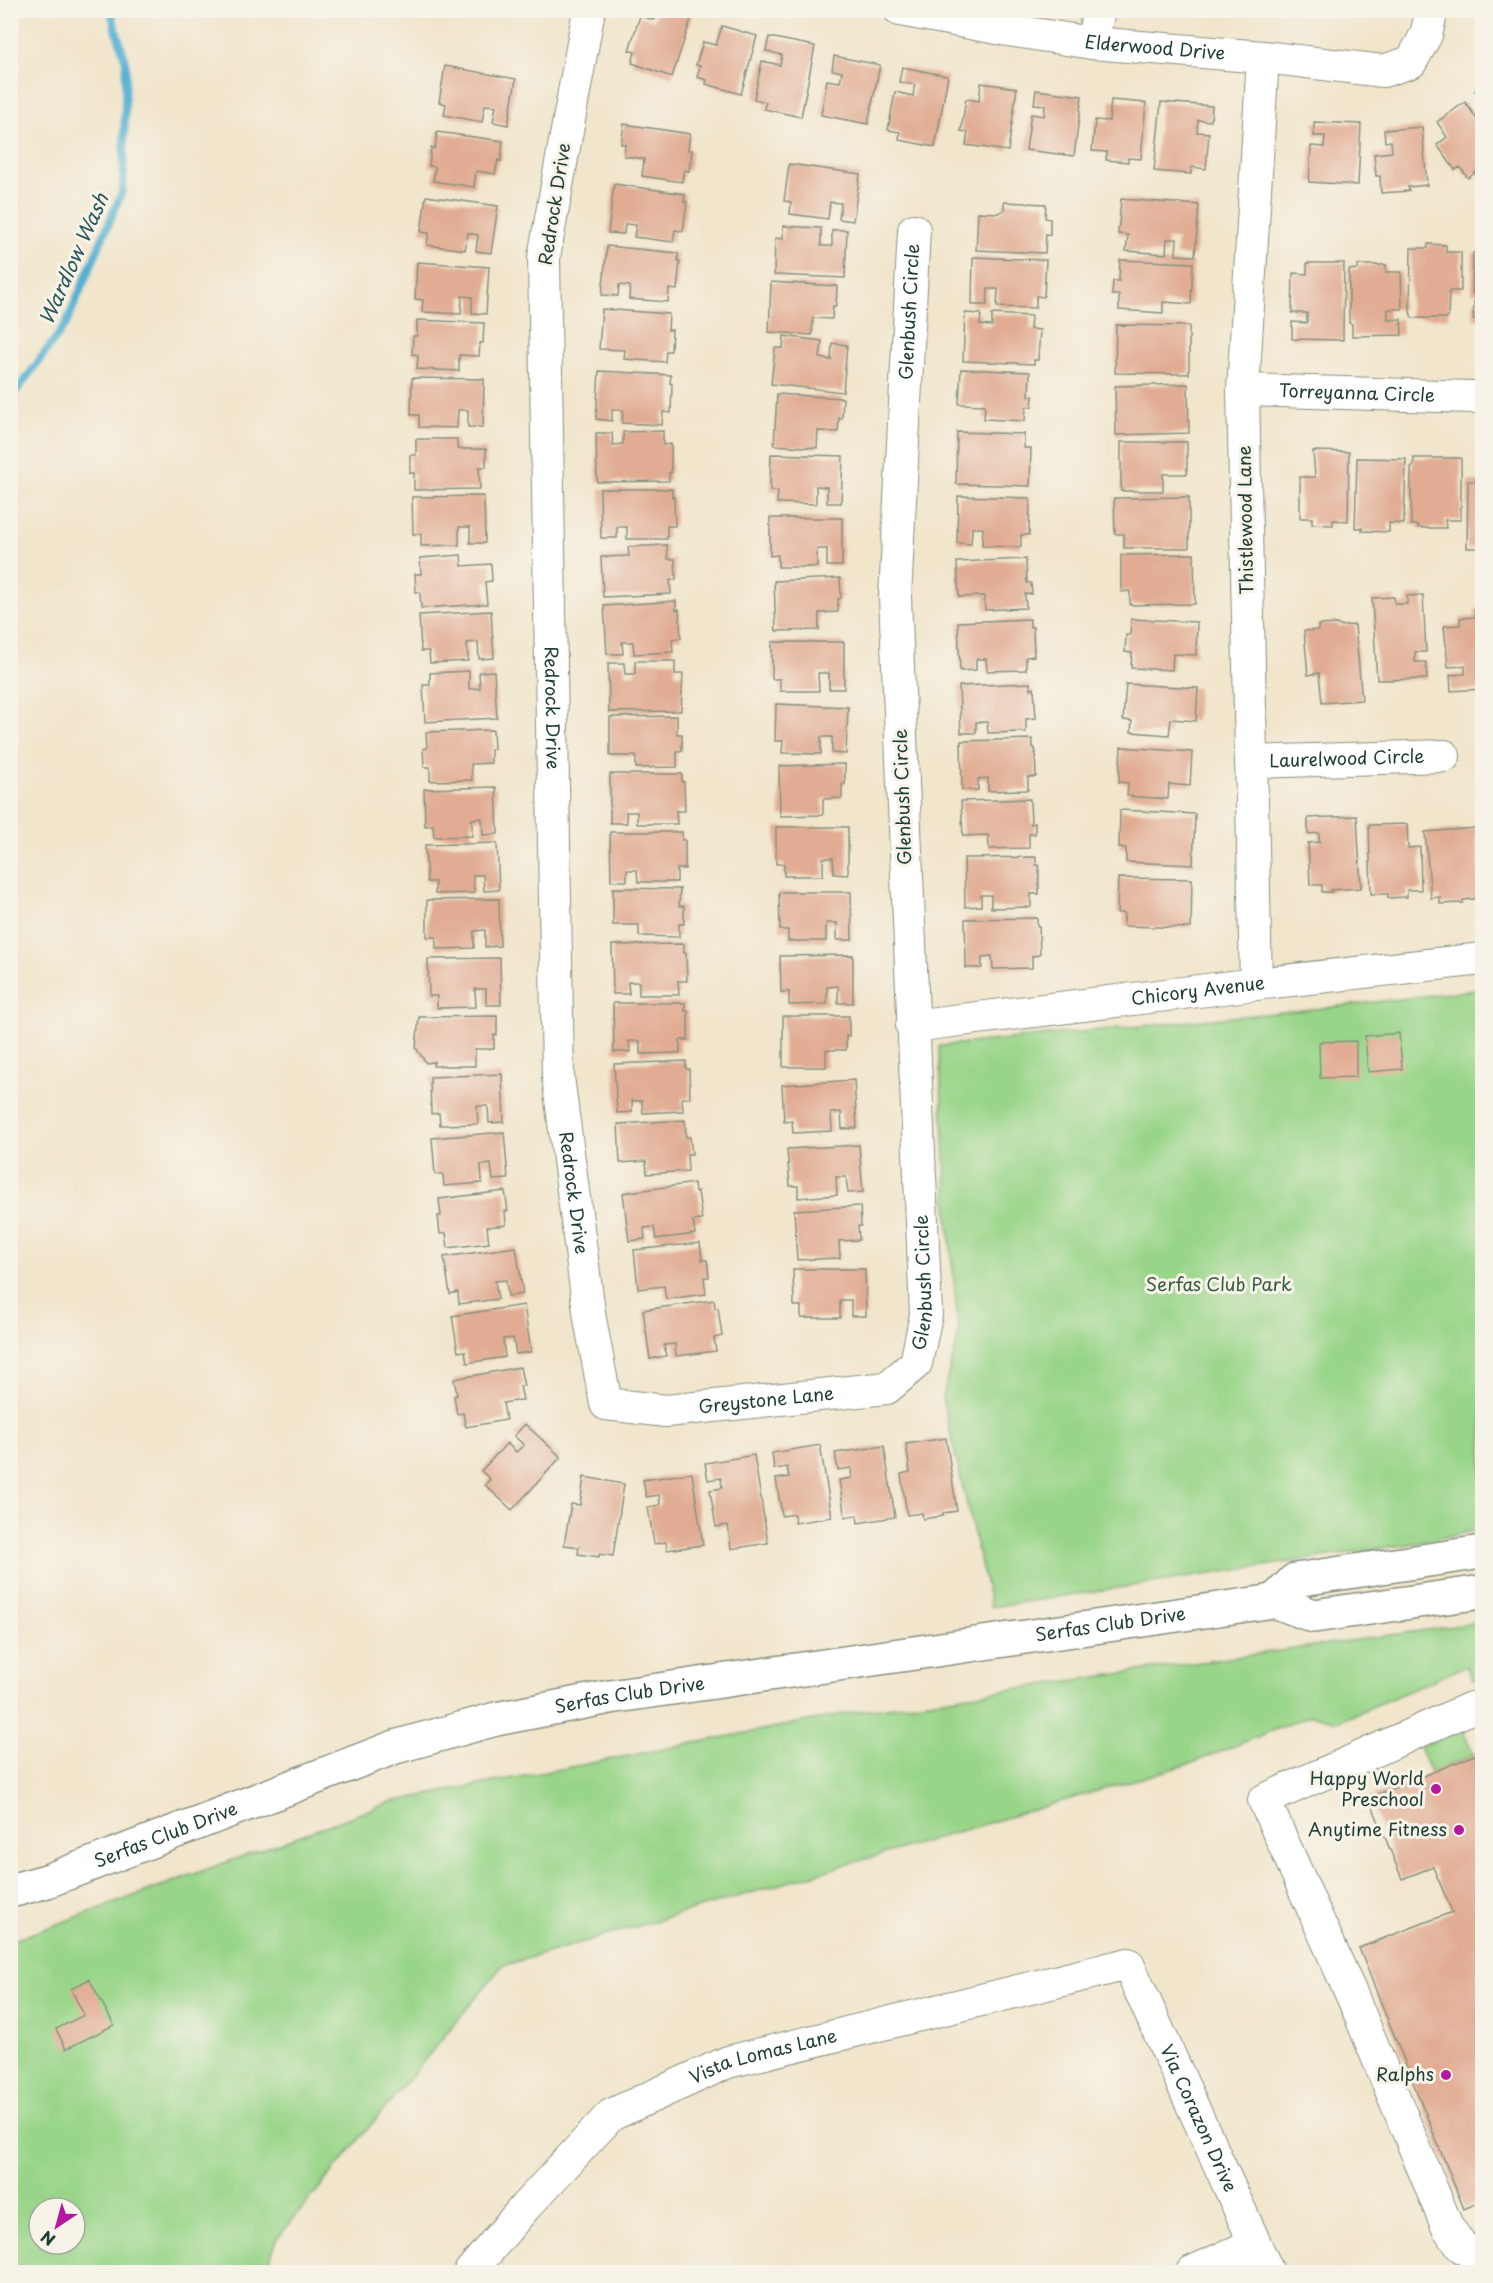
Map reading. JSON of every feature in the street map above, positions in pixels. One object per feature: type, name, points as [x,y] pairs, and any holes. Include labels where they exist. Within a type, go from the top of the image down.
[{"type":"main road","points":[[1482,1552],[1295,1580],[1274,1600],[1314,1616],[1482,1592]]},
{"type":"main road","name":"Serfas Club Drive","points":[[10,1891],[54,1878],[395,1747],[496,1719],[622,1696],[1274,1600]]},
{"type":"street","name":"Redrock Drive","points":[[588,10],[544,257],[558,1077],[590,1319],[606,1404]]},
{"type":"street","name":"Elderwood Drive","points":[[900,10],[1092,43],[1263,57],[1383,71],[1411,62],[1426,35],[1432,10]]},
{"type":"street","points":[[1092,43],[1099,10]]},
{"type":"street","name":"Thistlewood Lane","points":[[1256,984],[1243,390],[1263,57]]},
{"type":"street","name":"Glenbush Circle","points":[[914,230],[895,597],[926,1315],[916,1363]]},
{"type":"street","name":"Torreyanna Circle","points":[[1243,390],[1472,397]]},
{"type":"street","name":"Laurelwood Circle","points":[[1251,762],[1444,756]]},
{"type":"street","name":"Chicory Avenue","points":[[912,1026],[1482,959]]},
{"type":"street","name":"Greystone Lane","points":[[606,1404],[666,1411],[887,1388],[916,1363]]},
{"type":"street","points":[[1471,1708],[1264,1800],[1353,1998],[1447,2226],[1461,2246],[1482,2260]]},
{"type":"street","name":"Via Corazon Drive","points":[[1128,1964],[1268,2272]]},
{"type":"street","name":"Vista Lomas Lane","points":[[470,2272],[525,2206],[611,2115],[728,2061],[1128,1964]]},
{"type":"street","points":[[1192,2272],[1254,2244]]},
{"type":"green space","name":"Serfas Club Park","points":[[1482,989],[1482,1529],[1423,1542],[991,1607],[942,1398],[959,1334],[948,1219],[939,1046],[1325,1008]]},
{"type":"green space","points":[[1482,1622],[1482,1677],[1472,1681],[1466,1666],[1337,1722],[1311,1715],[1192,1763],[502,1966],[277,2239],[265,2272],[11,2272],[11,1941],[391,1802],[859,1711]]},
{"type":"green space","points":[[1462,1728],[1474,1755],[1430,1773],[1419,1747]]},
{"type":"building","points":[[657,10],[677,10],[692,16],[672,77],[632,63],[635,52],[629,50],[640,16],[654,20]]},
{"type":"building","points":[[722,26],[757,36],[741,94],[706,84],[707,80],[697,77],[700,66],[696,65],[703,42],[716,45]]},
{"type":"building","points":[[769,37],[815,46],[801,117],[764,109],[766,102],[754,99],[762,61],[780,65],[782,55],[766,51]]},
{"type":"building","points":[[834,56],[880,65],[868,124],[821,115],[827,80],[840,82],[842,72],[832,70]]},
{"type":"building","points":[[445,66],[516,79],[508,125],[493,122],[496,106],[485,105],[482,122],[444,115],[446,104],[439,102]]},
{"type":"building","points":[[902,67],[948,76],[935,147],[899,140],[900,132],[888,130],[895,92],[913,96],[915,85],[899,82]]},
{"type":"building","points":[[1482,78],[1482,95],[1475,91]]},
{"type":"building","points":[[981,83],[1017,88],[1008,151],[966,145],[968,132],[961,131],[966,99],[979,101]]},
{"type":"building","points":[[1036,90],[1082,96],[1074,156],[1026,150],[1031,114],[1044,116],[1045,105],[1034,104]]},
{"type":"building","points":[[1111,100],[1146,103],[1141,159],[1128,158],[1128,162],[1106,160],[1107,152],[1092,151],[1095,120],[1109,121]]},
{"type":"building","points":[[1161,102],[1212,106],[1211,121],[1198,120],[1197,132],[1209,133],[1206,169],[1191,167],[1191,174],[1154,171]]},
{"type":"building","points":[[1465,102],[1482,126],[1482,173],[1479,176],[1476,172],[1468,178],[1460,167],[1455,170],[1437,145],[1447,137],[1437,122]]},
{"type":"building","points":[[1314,122],[1361,124],[1358,185],[1309,182],[1311,146],[1324,147],[1325,136],[1314,136]]},
{"type":"building","points":[[624,124],[690,134],[688,150],[692,150],[689,171],[684,170],[682,182],[642,176],[644,159],[624,156],[625,144],[621,144]]},
{"type":"building","points":[[1422,127],[1427,185],[1408,187],[1409,191],[1381,193],[1380,176],[1376,176],[1374,154],[1392,152],[1391,141],[1385,142],[1384,130]]},
{"type":"building","points":[[437,132],[503,141],[501,161],[498,160],[495,174],[476,171],[474,187],[433,181],[435,167],[429,166],[431,148],[435,148]]},
{"type":"building","points":[[789,164],[860,174],[853,221],[839,219],[841,203],[830,202],[828,219],[790,214],[791,202],[784,201]]},
{"type":"building","points":[[614,184],[685,194],[684,202],[687,202],[683,231],[675,230],[673,242],[634,237],[636,225],[625,224],[624,234],[608,233]]},
{"type":"building","points":[[426,196],[498,206],[491,253],[476,251],[478,235],[468,233],[465,250],[427,245],[429,233],[421,232]]},
{"type":"building","points":[[1121,199],[1199,205],[1195,256],[1176,255],[1177,239],[1167,239],[1166,254],[1126,251],[1128,235],[1118,234]]},
{"type":"building","points":[[1004,202],[1046,204],[1045,218],[1050,219],[1050,235],[1046,234],[1045,253],[976,250],[978,212],[998,213],[1004,210]]},
{"type":"building","points":[[783,226],[821,228],[821,246],[832,246],[832,230],[847,230],[845,278],[774,275],[775,238],[783,239]]},
{"type":"building","points":[[1428,244],[1446,245],[1446,252],[1461,252],[1461,291],[1449,291],[1448,318],[1412,318],[1410,312],[1411,248],[1428,248]]},
{"type":"building","points":[[607,246],[678,253],[678,261],[680,261],[677,290],[669,289],[668,302],[629,299],[630,286],[619,285],[618,296],[602,295]]},
{"type":"building","points":[[1473,253],[1482,253],[1482,293],[1472,293]]},
{"type":"building","points":[[973,257],[1046,260],[1044,297],[1036,296],[1036,308],[997,307],[998,289],[988,289],[987,305],[972,305]]},
{"type":"building","points":[[1120,260],[1193,263],[1191,304],[1163,302],[1163,313],[1119,310],[1119,295],[1112,295],[1113,281],[1119,281]]},
{"type":"building","points":[[417,262],[489,267],[486,314],[472,313],[472,297],[462,296],[461,314],[422,312],[423,300],[415,299]]},
{"type":"building","points":[[1307,263],[1344,263],[1343,340],[1292,339],[1292,322],[1307,323],[1307,313],[1292,313],[1293,273],[1307,274]]},
{"type":"building","points":[[1358,265],[1386,265],[1386,272],[1401,272],[1402,309],[1388,309],[1388,320],[1401,319],[1402,335],[1352,336],[1352,324],[1349,323],[1349,270],[1358,269]]},
{"type":"building","points":[[771,282],[837,286],[836,306],[833,306],[832,319],[813,318],[812,335],[769,332]]},
{"type":"building","points":[[1474,302],[1482,303],[1482,319],[1473,319]]},
{"type":"building","points":[[602,309],[669,314],[668,330],[672,330],[671,351],[666,351],[665,362],[624,359],[625,350],[599,349]]},
{"type":"building","points":[[965,313],[981,314],[980,325],[992,326],[992,314],[1031,316],[1030,329],[1040,330],[1038,360],[1034,360],[1034,364],[963,361]]},
{"type":"building","points":[[417,320],[484,323],[483,343],[480,343],[479,356],[459,355],[459,371],[417,369],[418,355],[412,354],[413,336],[417,336]]},
{"type":"building","points":[[1116,325],[1189,326],[1189,374],[1115,373]]},
{"type":"building","points":[[784,336],[822,341],[820,358],[831,360],[832,343],[847,345],[843,392],[771,384],[775,348],[783,348]]},
{"type":"building","points":[[961,369],[1030,372],[1029,396],[1033,396],[1032,407],[1026,407],[1025,421],[984,419],[985,405],[959,404]]},
{"type":"building","points":[[599,371],[671,375],[671,413],[663,412],[662,425],[622,423],[623,410],[612,410],[612,421],[596,419]]},
{"type":"building","points":[[412,378],[484,379],[483,427],[468,427],[468,410],[458,410],[457,428],[419,427],[419,415],[411,415]]},
{"type":"building","points":[[1188,384],[1189,433],[1116,435],[1115,386]]},
{"type":"building","points":[[777,394],[843,398],[842,418],[839,418],[838,432],[818,431],[817,448],[774,445]]},
{"type":"building","points":[[663,431],[663,445],[671,444],[669,481],[597,482],[596,433],[612,433],[613,445],[623,444],[623,432]]},
{"type":"building","points":[[957,432],[1024,434],[1024,448],[1031,448],[1030,486],[956,484]]},
{"type":"building","points":[[416,439],[457,439],[457,449],[486,449],[486,467],[479,467],[480,489],[414,490],[414,473],[410,473],[410,455],[416,455]]},
{"type":"building","points":[[1121,442],[1187,442],[1187,474],[1163,474],[1163,491],[1121,491]]},
{"type":"building","points":[[1313,451],[1349,452],[1348,521],[1333,520],[1333,525],[1312,524],[1312,518],[1300,518],[1300,477],[1315,477]]},
{"type":"building","points":[[771,454],[843,456],[841,503],[827,503],[827,487],[816,486],[816,504],[777,503],[778,491],[770,491]]},
{"type":"building","points":[[1357,458],[1406,459],[1404,524],[1389,523],[1389,532],[1362,531],[1362,528],[1355,528]]},
{"type":"building","points":[[1414,458],[1461,458],[1461,520],[1445,520],[1446,528],[1418,528],[1418,525],[1411,525],[1411,467],[1413,467]]},
{"type":"building","points":[[1468,481],[1482,481],[1482,548],[1467,548]]},
{"type":"building","points":[[600,489],[672,489],[675,526],[667,526],[667,539],[627,539],[627,527],[617,527],[617,538],[601,538]]},
{"type":"building","points":[[484,496],[485,543],[470,543],[470,527],[459,527],[459,545],[421,546],[421,534],[413,534],[412,497]]},
{"type":"building","points":[[958,496],[1030,498],[1029,535],[1021,535],[1021,547],[982,546],[983,528],[972,528],[971,544],[957,543]]},
{"type":"building","points":[[1189,497],[1189,548],[1124,548],[1124,534],[1115,534],[1114,498]]},
{"type":"building","points":[[770,518],[842,518],[842,566],[827,566],[827,549],[817,549],[817,567],[778,567],[778,555],[770,556]]},
{"type":"building","points":[[667,545],[668,559],[675,559],[676,580],[670,580],[671,594],[603,597],[601,557],[629,556],[628,547]]},
{"type":"building","points":[[1194,554],[1195,604],[1130,605],[1130,591],[1121,592],[1121,555]]},
{"type":"building","points":[[461,555],[462,566],[491,564],[492,581],[485,582],[487,604],[421,608],[420,592],[416,592],[415,574],[421,574],[420,558]]},
{"type":"building","points":[[1026,559],[1027,583],[1031,583],[1032,594],[1025,594],[1026,608],[985,610],[984,596],[959,597],[957,562]]},
{"type":"building","points":[[840,578],[841,598],[838,599],[838,612],[819,613],[819,630],[776,631],[774,581]]},
{"type":"building","points":[[1423,595],[1426,652],[1415,652],[1415,662],[1426,662],[1427,679],[1377,680],[1372,598],[1394,597],[1395,604],[1407,604],[1407,596]]},
{"type":"building","points":[[676,601],[676,610],[679,609],[681,638],[672,639],[673,652],[634,654],[633,642],[622,642],[623,654],[607,654],[604,606]]},
{"type":"building","points":[[1475,609],[1482,609],[1482,689],[1451,691],[1450,675],[1465,674],[1465,666],[1448,667],[1444,626],[1460,625],[1460,618],[1475,617]]},
{"type":"building","points":[[491,611],[494,658],[479,659],[478,642],[467,643],[468,661],[430,663],[429,651],[421,651],[419,615]]},
{"type":"building","points":[[1030,619],[1030,627],[1033,627],[1034,656],[1026,657],[1026,670],[987,671],[986,659],[976,659],[976,670],[960,671],[958,622]]},
{"type":"building","points":[[1131,619],[1197,622],[1196,655],[1173,654],[1172,670],[1131,668],[1132,653],[1125,652],[1126,635],[1130,635]]},
{"type":"building","points":[[1337,624],[1339,626],[1355,625],[1362,700],[1322,703],[1319,673],[1308,675],[1304,631],[1318,630],[1318,625]]},
{"type":"building","points":[[772,642],[844,642],[844,689],[829,689],[829,673],[818,673],[819,691],[780,691],[780,679],[772,679]]},
{"type":"building","points":[[635,661],[675,661],[675,674],[683,674],[681,711],[609,712],[608,663],[624,663],[625,674],[635,674]]},
{"type":"building","points":[[469,671],[469,689],[480,688],[479,672],[494,671],[497,718],[425,722],[423,685],[430,685],[430,673]]},
{"type":"building","points":[[1030,683],[1030,689],[1034,688],[1036,718],[1026,719],[1026,732],[988,733],[987,722],[976,722],[976,733],[961,733],[959,686]]},
{"type":"building","points":[[1126,684],[1198,688],[1196,721],[1171,719],[1169,735],[1131,732],[1132,721],[1123,720]]},
{"type":"building","points":[[776,704],[848,707],[846,754],[832,753],[832,737],[821,737],[821,754],[782,753],[783,741],[775,741]]},
{"type":"building","points":[[677,716],[677,734],[682,734],[682,751],[677,751],[677,767],[636,768],[636,756],[610,756],[610,717]]},
{"type":"building","points":[[493,730],[494,749],[491,749],[491,763],[471,764],[472,780],[430,781],[430,767],[424,767],[423,749],[427,748],[426,732]]},
{"type":"building","points":[[1032,739],[1033,748],[1035,748],[1036,777],[1028,777],[1028,790],[988,791],[988,778],[978,779],[978,790],[962,790],[961,741]]},
{"type":"building","points":[[1121,747],[1192,752],[1190,786],[1169,784],[1168,799],[1127,796],[1128,783],[1119,782]]},
{"type":"building","points":[[845,764],[842,798],[823,799],[823,815],[780,816],[779,766]]},
{"type":"building","points":[[610,774],[682,774],[685,811],[676,811],[677,824],[637,824],[637,812],[626,812],[627,823],[610,823]]},
{"type":"building","points":[[496,787],[498,834],[483,835],[482,818],[472,819],[472,836],[434,837],[433,825],[425,826],[424,789]]},
{"type":"building","points":[[1030,799],[1031,824],[1035,823],[1035,834],[1029,834],[1029,848],[989,849],[988,835],[963,836],[961,801]]},
{"type":"building","points":[[1120,810],[1195,814],[1193,865],[1126,862],[1126,848],[1119,848]]},
{"type":"building","points":[[1357,816],[1361,888],[1322,892],[1322,885],[1310,885],[1308,843],[1319,842],[1319,833],[1308,834],[1308,818]]},
{"type":"building","points":[[1407,824],[1408,848],[1420,847],[1421,890],[1407,890],[1407,897],[1388,898],[1388,894],[1371,894],[1369,825]]},
{"type":"building","points":[[776,827],[848,827],[848,875],[834,874],[833,858],[823,858],[823,876],[784,876],[784,864],[776,864]]},
{"type":"building","points":[[1476,828],[1482,898],[1463,900],[1463,903],[1440,904],[1440,897],[1431,898],[1425,832]]},
{"type":"building","points":[[610,832],[682,832],[682,840],[685,840],[685,869],[677,869],[677,882],[638,882],[637,870],[627,870],[627,881],[611,881]]},
{"type":"building","points":[[497,843],[499,890],[484,891],[483,875],[473,875],[474,893],[435,894],[435,882],[427,882],[425,845]]},
{"type":"building","points":[[1036,857],[1036,865],[1039,865],[1039,894],[1031,894],[1031,907],[991,908],[991,895],[981,895],[981,906],[965,907],[964,858]]},
{"type":"building","points":[[1118,878],[1192,879],[1191,928],[1124,926],[1124,913],[1117,913]]},
{"type":"building","points":[[613,888],[680,889],[679,906],[684,906],[684,924],[679,924],[679,937],[639,936],[639,925],[613,925]]},
{"type":"building","points":[[779,892],[851,892],[852,940],[837,940],[837,923],[826,923],[826,941],[788,941],[788,930],[780,930]]},
{"type":"building","points":[[499,899],[500,946],[485,947],[485,930],[474,931],[474,948],[436,949],[436,937],[427,937],[427,900]]},
{"type":"building","points":[[1037,918],[1040,955],[1032,956],[1032,968],[993,969],[992,956],[982,957],[982,968],[966,968],[965,919]]},
{"type":"building","points":[[684,944],[687,981],[678,981],[679,995],[639,995],[639,982],[628,982],[629,994],[613,994],[612,945]]},
{"type":"building","points":[[853,955],[853,1003],[838,1003],[838,986],[827,987],[827,1004],[789,1005],[789,992],[781,992],[780,956]]},
{"type":"building","points":[[500,958],[501,1005],[486,1005],[486,989],[475,989],[476,1007],[437,1008],[437,996],[429,996],[428,959]]},
{"type":"building","points":[[613,1003],[685,1003],[685,1011],[688,1011],[688,1040],[680,1040],[680,1053],[640,1054],[640,1041],[629,1041],[630,1052],[614,1052]]},
{"type":"building","points":[[497,1016],[494,1049],[475,1049],[475,1066],[433,1066],[434,1062],[426,1063],[416,1048],[419,1017]]},
{"type":"building","points":[[783,1016],[849,1016],[846,1050],[826,1050],[826,1067],[783,1067]]},
{"type":"building","points":[[1399,1033],[1402,1069],[1368,1072],[1365,1036]]},
{"type":"building","points":[[1356,1041],[1356,1077],[1320,1078],[1319,1042]]},
{"type":"building","points":[[686,1061],[686,1069],[689,1069],[690,1098],[682,1098],[683,1111],[643,1113],[642,1101],[632,1101],[632,1112],[617,1113],[614,1064]]},
{"type":"building","points":[[502,1074],[504,1122],[489,1123],[488,1106],[477,1106],[478,1124],[440,1125],[439,1113],[431,1114],[430,1077]]},
{"type":"building","points":[[854,1080],[857,1128],[842,1129],[841,1112],[831,1113],[832,1131],[793,1133],[792,1121],[784,1122],[782,1085]]},
{"type":"building","points":[[685,1120],[686,1137],[690,1137],[692,1154],[687,1154],[688,1171],[647,1174],[646,1161],[620,1163],[618,1124]]},
{"type":"building","points":[[504,1132],[508,1179],[493,1180],[491,1164],[481,1165],[482,1183],[444,1186],[443,1174],[435,1174],[432,1138]]},
{"type":"building","points":[[859,1145],[863,1192],[848,1193],[846,1177],[836,1177],[837,1195],[798,1198],[798,1186],[790,1186],[787,1149]]},
{"type":"building","points":[[694,1183],[695,1192],[698,1191],[702,1220],[693,1221],[695,1234],[656,1239],[654,1227],[644,1228],[645,1239],[629,1241],[623,1193]]},
{"type":"building","points":[[505,1191],[508,1211],[505,1211],[506,1225],[487,1227],[489,1243],[448,1248],[446,1233],[440,1234],[439,1199]]},
{"type":"building","points":[[860,1206],[859,1240],[839,1241],[840,1258],[797,1260],[794,1210]]},
{"type":"building","points":[[700,1243],[702,1260],[707,1260],[709,1277],[704,1277],[706,1294],[666,1299],[664,1286],[638,1289],[634,1250]]},
{"type":"building","points":[[516,1247],[523,1294],[508,1296],[506,1280],[495,1281],[498,1299],[459,1304],[458,1292],[450,1294],[444,1257]]},
{"type":"building","points":[[793,1269],[865,1269],[866,1316],[851,1316],[851,1300],[840,1300],[840,1318],[801,1318],[801,1306],[794,1306]]},
{"type":"building","points":[[714,1300],[715,1308],[718,1308],[722,1336],[714,1338],[716,1351],[676,1356],[675,1344],[664,1345],[666,1356],[650,1359],[643,1310]]},
{"type":"building","points":[[524,1305],[531,1352],[516,1354],[513,1338],[503,1339],[505,1357],[467,1363],[465,1351],[458,1352],[452,1316]]},
{"type":"building","points":[[520,1367],[524,1386],[520,1386],[523,1400],[503,1403],[506,1420],[466,1427],[463,1413],[457,1414],[454,1379]]},
{"type":"building","points":[[525,1424],[561,1457],[512,1510],[485,1485],[490,1479],[481,1471],[507,1443],[516,1452],[524,1445],[514,1436]]},
{"type":"building","points":[[946,1438],[957,1511],[923,1519],[922,1513],[907,1515],[901,1474],[910,1472],[906,1444]]},
{"type":"building","points":[[820,1445],[832,1517],[795,1523],[794,1514],[782,1516],[776,1479],[789,1477],[787,1467],[774,1469],[772,1453]]},
{"type":"building","points":[[884,1446],[895,1517],[858,1523],[857,1515],[845,1517],[839,1480],[852,1478],[851,1468],[838,1470],[835,1453]]},
{"type":"building","points":[[754,1455],[768,1543],[731,1549],[728,1525],[716,1527],[710,1490],[722,1488],[721,1478],[708,1480],[705,1463]]},
{"type":"building","points":[[692,1473],[703,1545],[667,1550],[666,1542],[654,1544],[648,1507],[660,1505],[659,1495],[646,1497],[643,1480]]},
{"type":"building","points":[[584,1477],[624,1484],[613,1556],[578,1554],[579,1547],[564,1545],[571,1504],[580,1505]]},
{"type":"building","points":[[1482,1681],[1482,1703],[1475,1684]]},
{"type":"building","name":"Ralphs","points":[[1482,1752],[1482,2201],[1464,2209],[1359,1948],[1452,1912],[1433,1867],[1402,1879],[1369,1798]]},
{"type":"building","points":[[89,1979],[114,2025],[66,2049],[56,2029],[84,2015],[71,1989]]},
{"type":"waterway","name":"Wardlow Wash","points":[[10,400],[66,324],[123,190],[126,62],[110,10]]},
{"type":"place","name":"Happy World Preschool","points":[[1436,1789]]},
{"type":"place","name":"Anytime Fitness","points":[[1459,1830]]},
{"type":"place","name":"Ralphs","points":[[1446,2075]]}]
